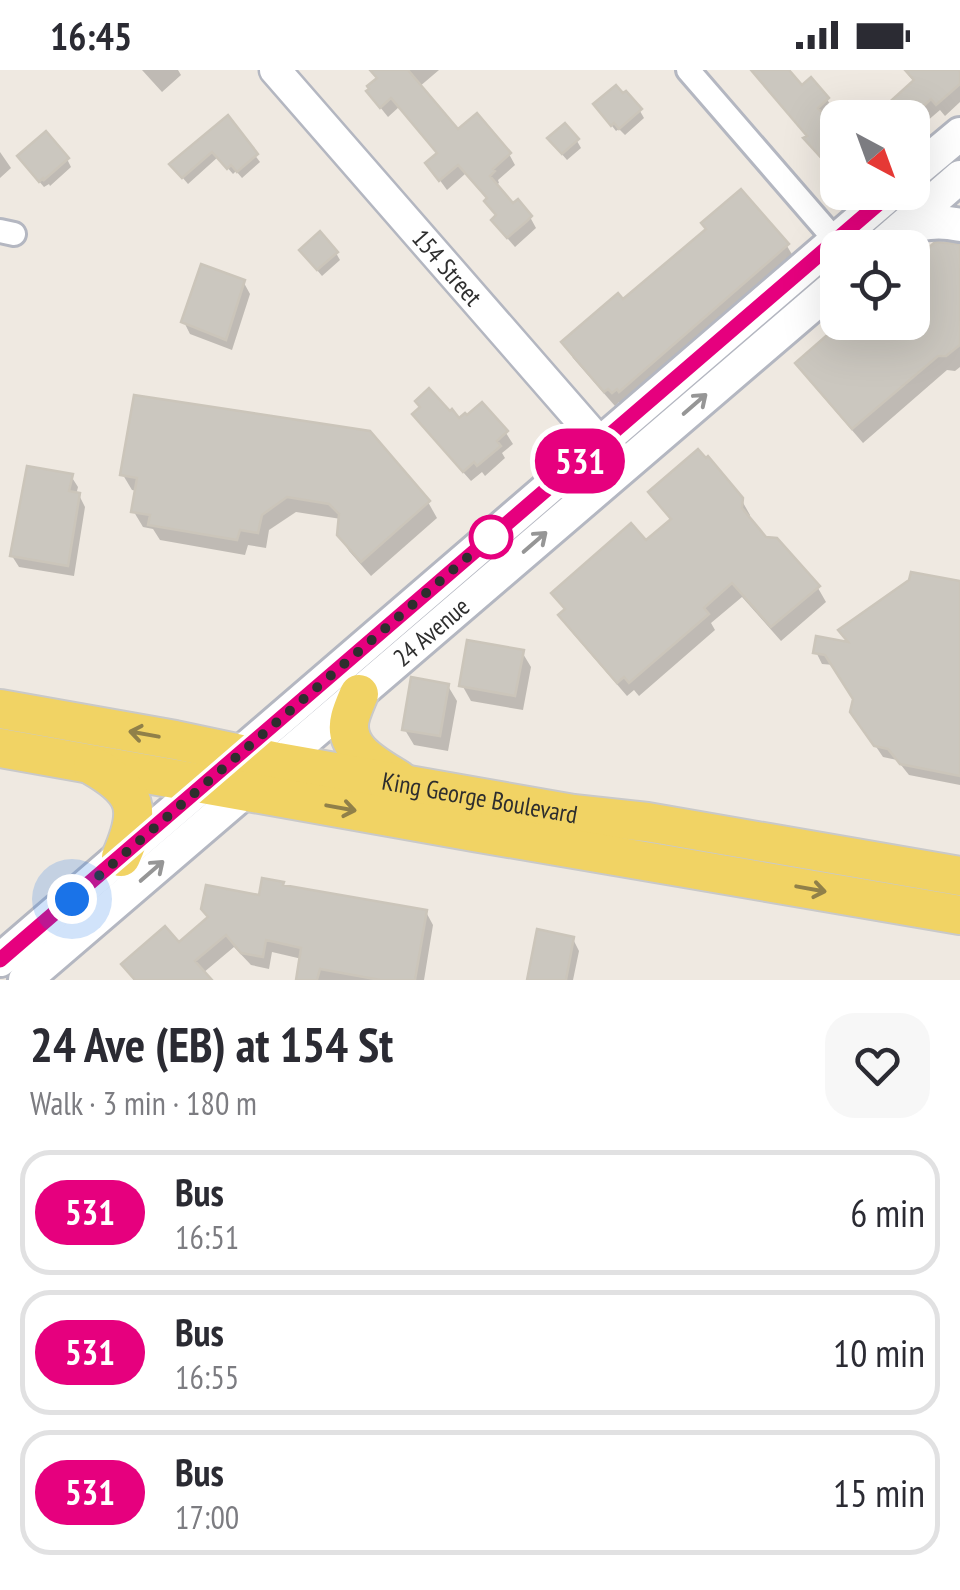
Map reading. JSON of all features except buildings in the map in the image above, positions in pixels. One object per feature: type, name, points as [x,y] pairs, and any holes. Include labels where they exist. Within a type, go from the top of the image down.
[{"type":"main road","points":[[930,159],[960,134]]},
{"type":"main road","points":[[898,230],[959,177]]},
{"type":"main road","name":"24 Avenue","points":[[848,230],[871,210]]},
{"type":"main road","points":[[906,230],[920,223],[960,225]]},
{"type":"main road","name":"24 Avenue","points":[[278,762],[359,694],[820,255]]},
{"type":"main road","name":"24 Avenue","points":[[25,980],[242,773],[611,455],[820,296]]},
{"type":"main road","points":[[359,694],[348,722],[352,739],[364,758],[405,784]]},
{"type":"main road","name":"King George Boulevard","points":[[0,709],[175,740],[242,773],[628,858],[859,897],[956,907]]},
{"type":"main road","name":"King George Boulevard","points":[[0,748],[206,783],[278,762],[960,876]]},
{"type":"main road","points":[[91,764],[119,781],[133,804],[134,829],[121,856]]},
{"type":"main road","points":[[0,960],[206,783]]},
{"type":"main road","points":[[628,858],[644,846],[656,845],[741,858],[810,851]]},
{"type":"street","name":"154 Street","points":[[275,70],[611,455]]},
{"type":"street","points":[[688,70],[827,230]]},
{"type":"bus line","name":"531","points":[[0,960],[871,210]]},
{"type":"route","points":[[72,899],[491,537]]}]
